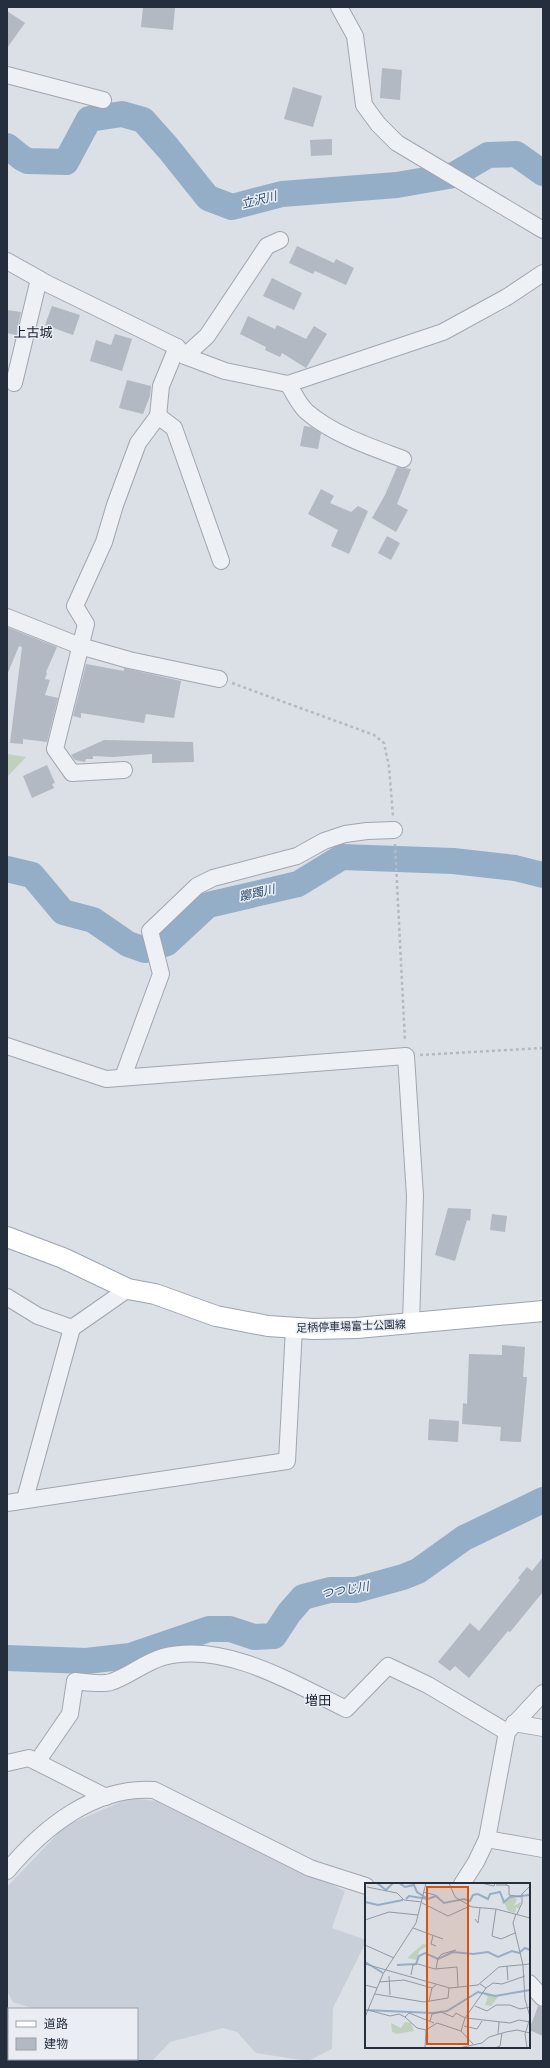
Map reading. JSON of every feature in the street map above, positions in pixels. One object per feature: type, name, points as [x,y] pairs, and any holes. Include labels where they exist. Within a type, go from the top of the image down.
[{"type":"main road","name":"足柄停車場富士公園線","points":[[7,1237],[63,1258],[128,1289],[155,1294],[216,1316],[268,1326],[294,1328],[357,1328],[543,1311]]},
{"type":"street","points":[[339,7],[355,36],[364,105],[378,124],[397,143],[543,230]]},
{"type":"street","points":[[7,75],[103,100]]},
{"type":"street","points":[[124,770],[72,773],[55,749],[86,624],[75,606],[104,542],[115,505],[138,443],[158,416],[161,386],[181,351],[207,336],[267,246],[280,240]]},
{"type":"street","points":[[7,261],[39,279],[181,351],[225,371],[288,384],[443,332],[507,297],[543,273]]},
{"type":"street","points":[[14,383],[39,279]]},
{"type":"street","points":[[288,384],[306,411],[330,427],[370,447],[403,459]]},
{"type":"street","points":[[158,416],[174,428],[222,561]]},
{"type":"street","points":[[7,617],[80,646],[129,660],[219,679]]},
{"type":"street","points":[[123,1077],[161,974],[150,931],[197,886],[213,878],[296,856],[324,841],[345,834],[367,830],[394,834]]},
{"type":"street","points":[[7,1046],[106,1079],[406,1056],[415,1196],[411,1323]]},
{"type":"street","points":[[25,1499],[72,1328],[128,1289]]},
{"type":"street","points":[[7,1297],[38,1316],[72,1328]]},
{"type":"street","points":[[7,1503],[25,1499],[287,1461],[294,1328]]},
{"type":"street","points":[[37,1762],[70,1714],[75,1681],[110,1683],[162,1657],[186,1652],[224,1658],[258,1666],[346,1709],[388,1666],[511,1727],[543,1728]]},
{"type":"street","points":[[463,1883],[476,1862],[487,1839],[511,1727],[543,1693]]},
{"type":"street","points":[[7,1763],[29,1758],[106,1797]]},
{"type":"street","points":[[7,1870],[41,1834],[71,1813],[106,1797],[141,1789],[154,1790],[310,1868],[365,1886]]},
{"type":"street","points":[[487,1839],[543,1849]]},
{"type":"street","points":[[530,1984],[543,1998]]},
{"type":"path","points":[[219,679],[246,687],[374,735],[384,743],[389,767],[394,834],[406,1056],[543,1048]]},
{"type":"shaded area","points":[[130,1798],[156,1801],[345,1891],[332,1928],[365,1940],[365,1944],[333,2008],[332,2049],[308,2061],[256,2053],[237,2032],[223,2028],[170,2042],[152,2061],[106,2061],[104,2060],[138,2060],[138,2008],[32,2008],[13,2002],[7,1991],[7,1887],[65,1826]]},
{"type":"green space","points":[[7,754],[26,757],[7,777]]},
{"type":"building","points":[[143,7],[175,7],[173,30],[141,27]]},
{"type":"building","points":[[7,11],[25,23],[7,48]]},
{"type":"building","points":[[382,68],[402,70],[400,100],[380,98]]},
{"type":"building","points":[[293,87],[322,96],[313,127],[284,119]]},
{"type":"building","points":[[332,139],[332,155],[311,156],[310,140]]},
{"type":"building","points":[[297,246],[334,263],[336,259],[354,268],[346,285],[315,271],[313,274],[289,263]]},
{"type":"building","points":[[272,278],[302,293],[294,310],[263,296]]},
{"type":"building","points":[[52,306],[80,315],[73,335],[45,325]]},
{"type":"building","points":[[7,310],[21,312],[16,335],[7,333]]},
{"type":"building","points":[[248,316],[275,329],[277,325],[306,339],[314,326],[327,334],[306,368],[282,353],[280,357],[265,350],[266,347],[240,334]]},
{"type":"building","points":[[115,334],[132,339],[122,371],[90,361],[96,340],[111,345]]},
{"type":"building","points":[[127,380],[151,386],[150,396],[143,414],[119,408]]},
{"type":"building","points":[[304,426],[311,427],[321,433],[318,449],[300,446]]},
{"type":"building","points":[[397,467],[411,469],[397,504],[408,510],[396,532],[372,518],[385,495]]},
{"type":"building","points":[[321,489],[334,496],[330,503],[351,512],[358,506],[368,511],[349,554],[331,546],[338,530],[308,514]]},
{"type":"building","points":[[387,536],[400,543],[391,560],[378,553]]},
{"type":"building","points":[[7,627],[57,647],[46,672],[45,679],[50,680],[45,695],[58,698],[47,742],[23,739],[23,744],[10,743],[22,647],[19,646],[7,675]]},
{"type":"building","points":[[86,664],[124,671],[124,668],[181,681],[174,718],[146,714],[144,723],[81,713],[81,718],[73,716]]},
{"type":"building","points":[[104,740],[193,742],[194,762],[152,763],[152,754],[113,757],[93,756],[93,759],[86,759],[85,762],[75,760],[71,755]]},
{"type":"building","points":[[47,765],[55,783],[52,784],[54,788],[32,798],[23,776]]},
{"type":"building","points":[[448,1208],[471,1209],[470,1221],[467,1220],[455,1261],[435,1255]]},
{"type":"building","points":[[492,1214],[507,1216],[505,1232],[490,1230]]},
{"type":"building","points":[[502,1345],[525,1347],[523,1377],[527,1377],[521,1442],[500,1441],[501,1427],[462,1424],[463,1403],[467,1404],[469,1354],[502,1355]]},
{"type":"building","points":[[429,1419],[459,1421],[458,1442],[428,1440]]},
{"type":"building","points":[[543,1557],[543,1592],[469,1678],[455,1666],[450,1671],[438,1662],[470,1623],[479,1631],[520,1580],[518,1578],[527,1567],[532,1571]]},
{"type":"building","points":[[538,2006],[543,2007],[543,2036],[530,2030]]},
{"type":"waterway","name":"立沢川","points":[[7,146],[28,161],[66,162],[89,119],[122,114],[143,120],[168,148],[208,198],[232,207],[282,194],[397,185],[454,175],[488,155],[516,154],[543,173]]},
{"type":"waterway","name":"立沢川","points":[[7,151],[22,158]]},
{"type":"waterway","name":"躑躅川","points":[[7,869],[32,875],[63,912],[93,920],[128,944],[145,950],[167,943],[208,905],[298,884],[342,857],[453,861],[515,868],[543,875]]},
{"type":"waterway","name":"つつじ川","points":[[7,1658],[86,1661],[130,1656],[209,1629],[230,1629],[254,1637],[274,1636],[289,1613],[303,1597],[330,1590],[356,1590],[403,1577],[418,1571],[464,1538],[543,1500]]},
{"type":"district","name":"上古城","points":[[33,332]]},
{"type":"district","name":"増田","points":[[318,1700]]}]
